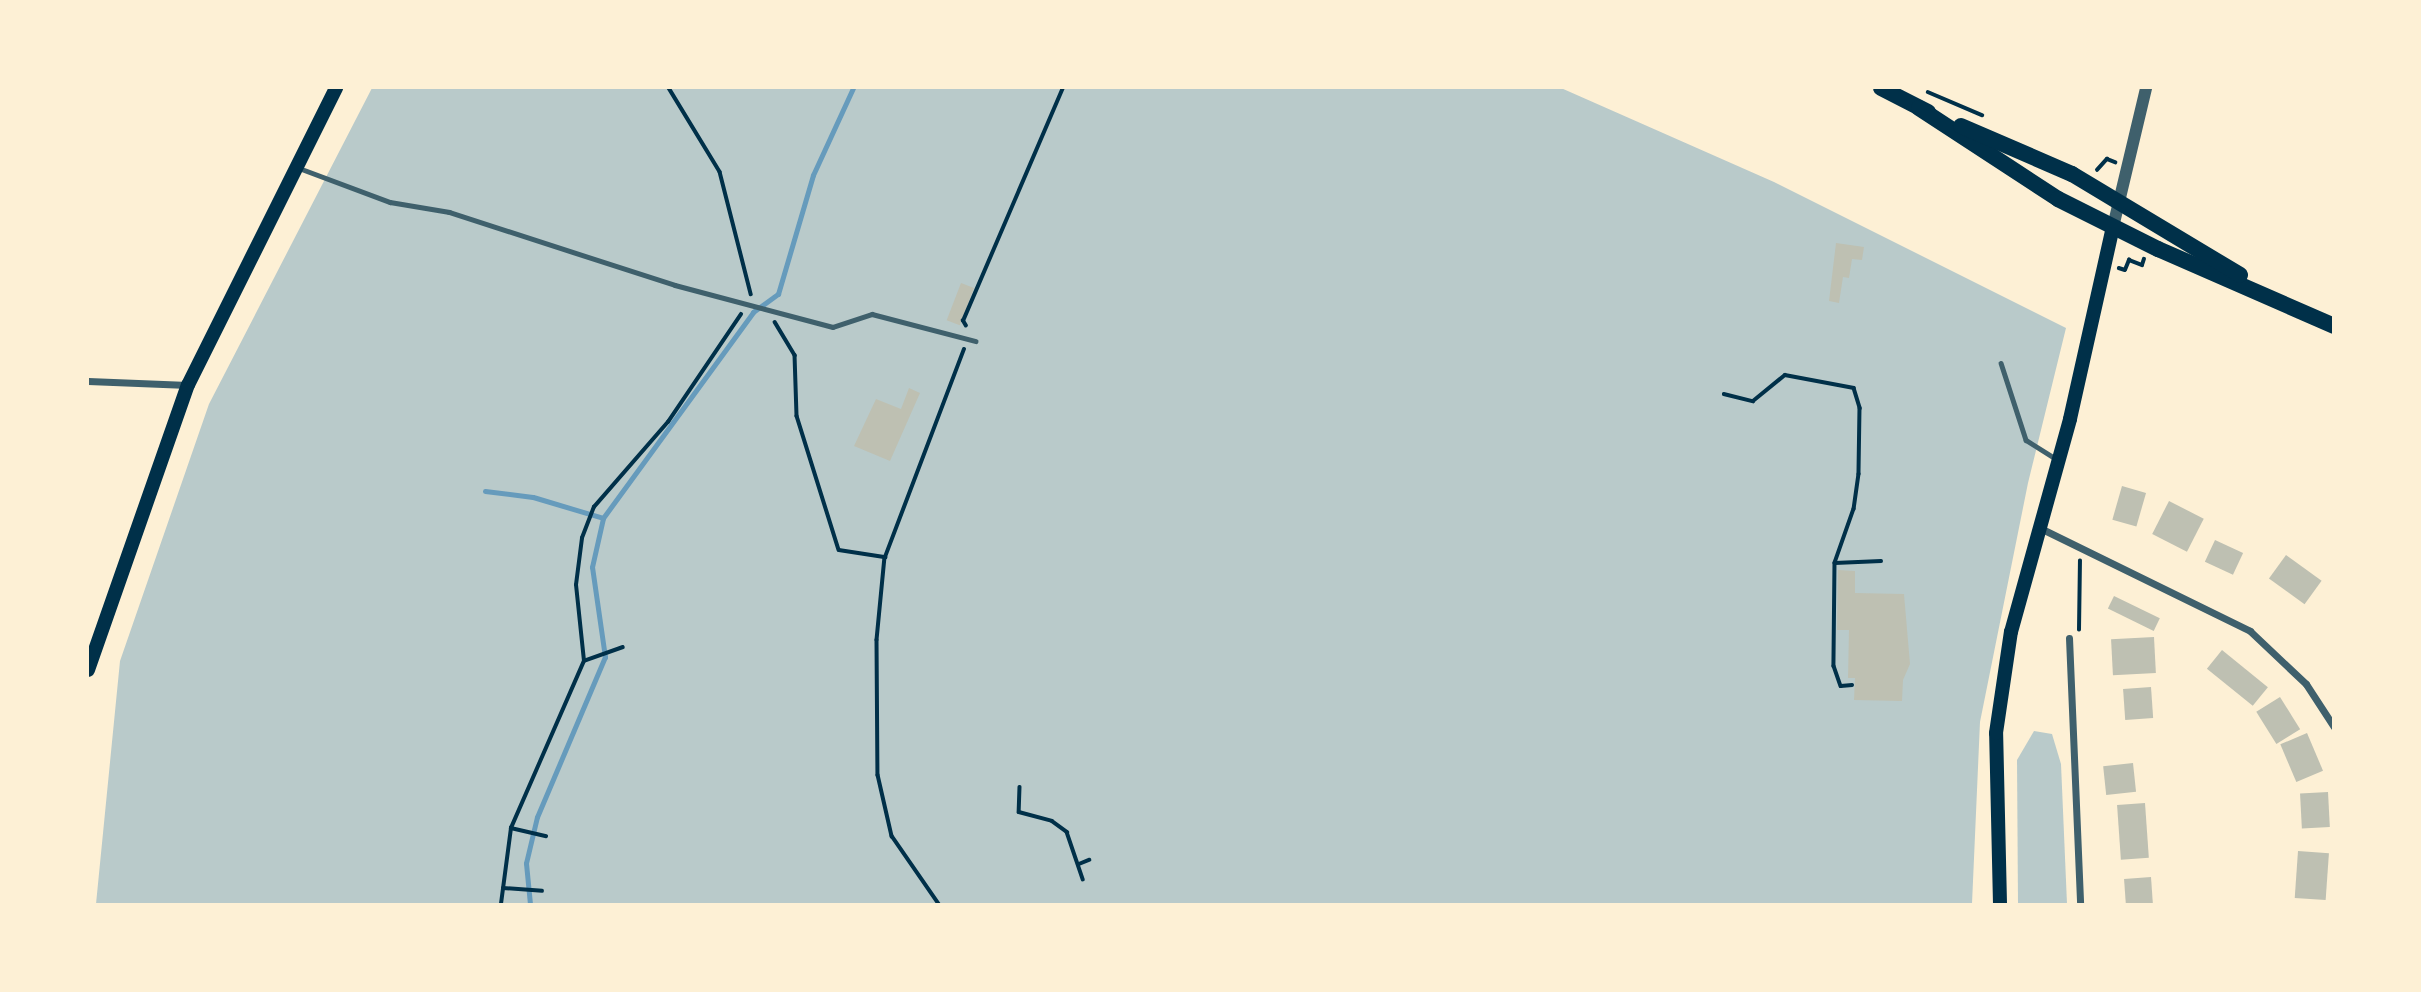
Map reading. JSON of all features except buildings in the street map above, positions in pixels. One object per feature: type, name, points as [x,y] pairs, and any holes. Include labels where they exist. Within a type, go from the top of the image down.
[{"type":"highway","points":[[1881,88],[2071,174],[2281,301]]},
{"type":"highway","points":[[1919,107],[2058,199],[2113,227],[2333,326]]},
{"type":"main road","points":[[88,670],[188,386],[336,88]]},
{"type":"main road","points":[[2000,905],[1996,733],[2011,632],[2040,528],[2113,227]]},
{"type":"street","points":[[2113,227],[2146,88]]},
{"type":"street","points":[[88,381],[188,386]]},
{"type":"street","points":[[2040,528],[2250,631],[2306,684],[2333,727]]},
{"type":"street","points":[[2069,638],[2080,905]]},
{"type":"lane","points":[[298,168],[390,202],[449,212],[768,310],[833,327],[872,314],[894,316],[976,341]]},
{"type":"lane","points":[[2001,363],[2026,440],[2057,460]]},
{"type":"path","points":[[501,905],[511,828],[584,661],[576,585],[582,538],[594,508],[668,422],[751,304],[720,172],[669,88]]},
{"type":"path","points":[[939,905],[892,836],[878,775],[877,640],[885,557],[962,351],[976,341],[963,321],[1063,88]]},
{"type":"path","points":[[768,310],[794,355],[797,416],[839,550],[885,557]]},
{"type":"path","points":[[1724,394],[1753,401],[1785,375],[1854,388],[1860,408],[1858,474],[1854,509],[1835,563],[1834,666],[1841,686],[1852,685]]},
{"type":"path","points":[[2069,638],[2079,631],[2080,547]]},
{"type":"path","points":[[1835,563],[1881,561]]},
{"type":"path","points":[[584,661],[622,647]]},
{"type":"path","points":[[1020,786],[1019,812],[1052,821],[1067,832],[1083,879]]},
{"type":"path","points":[[511,828],[546,836]]},
{"type":"path","points":[[1079,864],[1089,860]]},
{"type":"path","points":[[503,888],[542,891]]},
{"type":"shaded area","points":[[372,88],[1561,88],[1774,182],[2066,328],[2028,483],[1980,722],[1972,904],[96,904],[120,661],[209,404]]},
{"type":"shaded area","points":[[2034,731],[2052,734],[2061,764],[2067,904],[2018,904],[2017,760]]},
{"type":"waterway","points":[[530,904],[526,863],[537,817],[605,657],[592,567],[603,518],[753,312],[778,294],[813,175],[853,88]]},
{"type":"waterway","points":[[485,491],[533,497],[603,518]]}]
